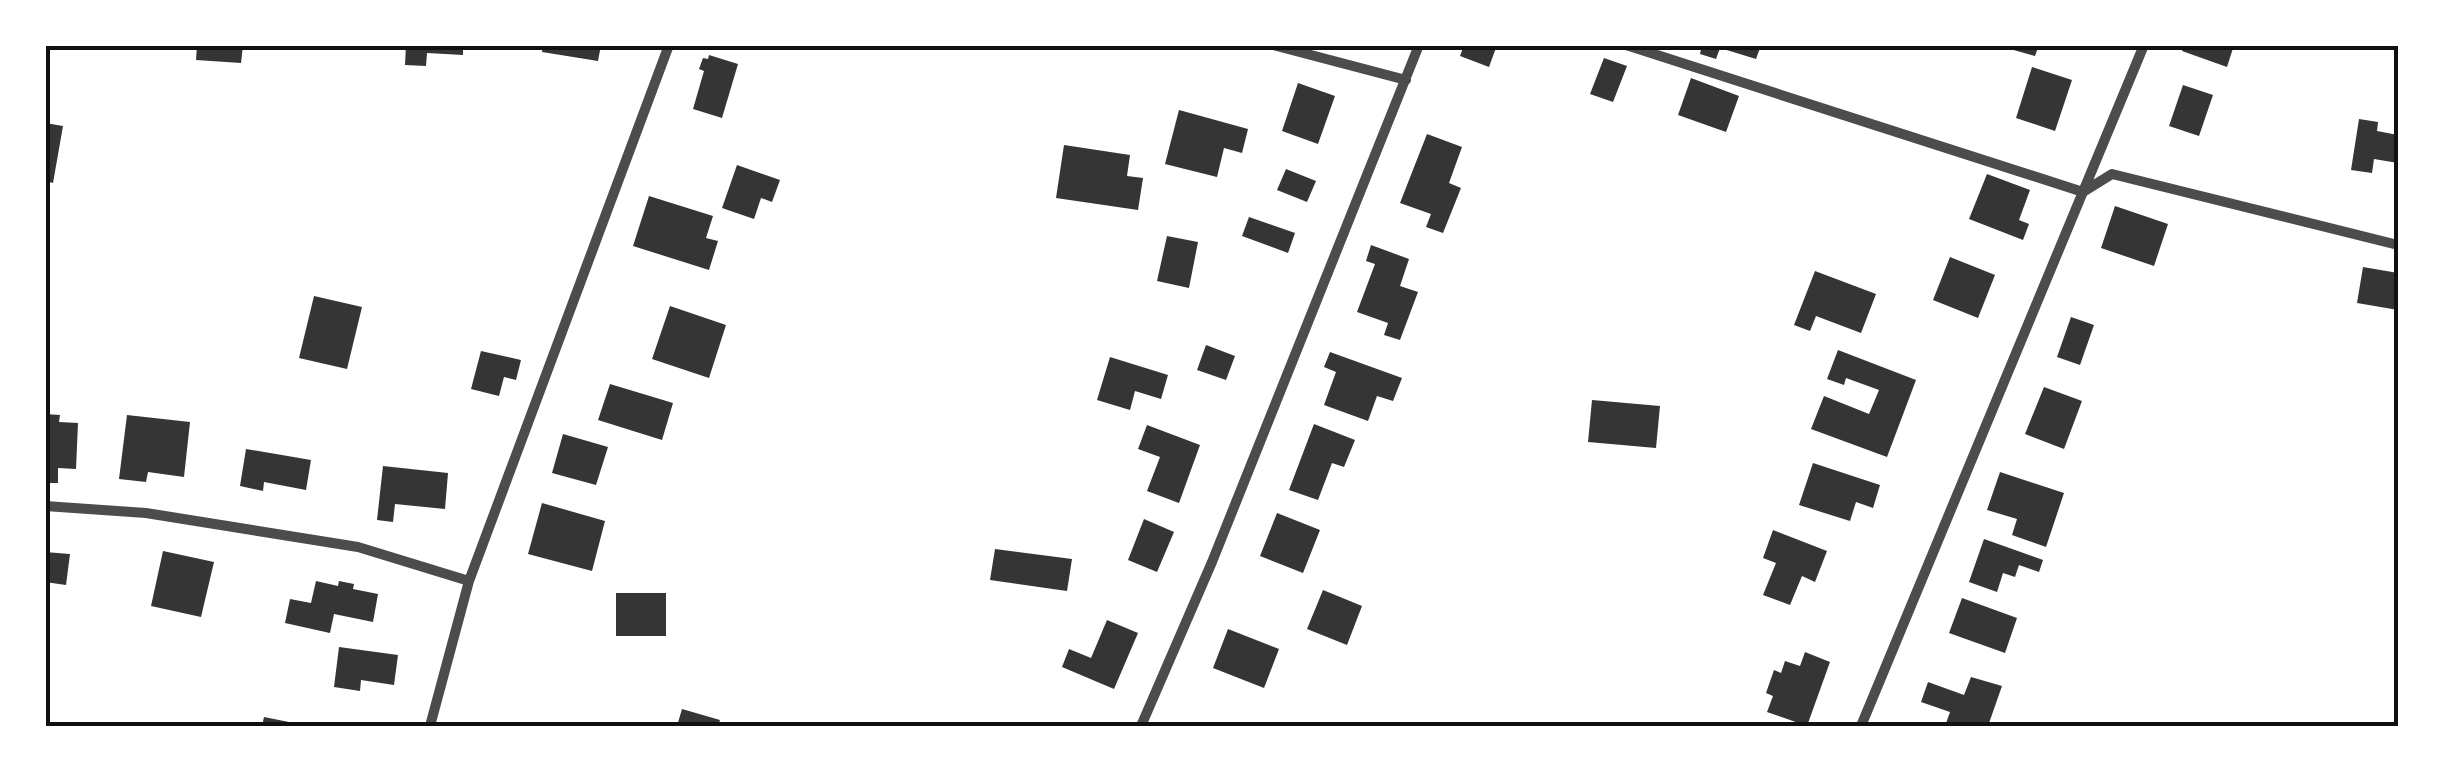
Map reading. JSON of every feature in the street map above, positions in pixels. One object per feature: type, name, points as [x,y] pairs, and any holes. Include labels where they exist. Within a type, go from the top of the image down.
[{"type":"street","points":[[430,726],[469,581],[669,45]]},
{"type":"street","points":[[1273,45],[1406,80]]},
{"type":"street","points":[[1141,726],[1212,562],[1420,45]]},
{"type":"street","points":[[1626,45],[2082,192],[2112,174],[2398,245]]},
{"type":"street","points":[[1861,726],[2144,45]]},
{"type":"street","points":[[45,506],[146,513],[358,546],[469,581]]},
{"type":"building","points":[[197,45],[243,45],[241,63],[196,60]]},
{"type":"building","points":[[406,45],[463,45],[463,55],[427,53],[426,66],[405,65]]},
{"type":"building","points":[[543,45],[601,45],[598,61],[542,52]]},
{"type":"building","points":[[1464,45],[1497,45],[1489,67],[1460,56]]},
{"type":"building","points":[[1702,45],[1761,45],[1756,59],[1720,48],[1716,59],[1700,54]]},
{"type":"building","points":[[1996,45],[2039,45],[2035,56]]},
{"type":"building","points":[[2184,45],[2234,45],[2227,67],[2182,51]]},
{"type":"building","points":[[709,55],[738,64],[722,118],[693,109],[704,71],[699,69],[703,58],[708,59]]},
{"type":"building","points":[[1604,58],[1627,66],[1613,102],[1590,94]]},
{"type":"building","points":[[2032,67],[2072,80],[2055,131],[2016,118]]},
{"type":"building","points":[[1691,78],[1739,96],[1726,132],[1678,115]]},
{"type":"building","points":[[1298,83],[1335,96],[1318,144],[1282,131]]},
{"type":"building","points":[[2183,85],[2213,95],[2199,136],[2169,126]]},
{"type":"building","points":[[1179,110],[1248,129],[1242,153],[1224,148],[1217,177],[1165,164]]},
{"type":"building","points":[[2359,119],[2378,122],[2377,131],[2398,135],[2398,163],[2374,159],[2372,173],[2351,170]]},
{"type":"building","points":[[45,123],[63,126],[53,183],[45,181]]},
{"type":"building","points":[[1427,134],[1462,147],[1449,183],[1461,188],[1443,233],[1426,227],[1431,214],[1400,203]]},
{"type":"building","points":[[1064,145],[1130,155],[1127,176],[1143,178],[1138,210],[1056,198]]},
{"type":"building","points":[[737,165],[780,180],[772,202],[761,198],[754,219],[722,208]]},
{"type":"building","points":[[1286,169],[1316,181],[1307,202],[1277,190]]},
{"type":"building","points":[[1987,174],[2030,190],[2019,220],[2029,224],[2023,240],[1969,219]]},
{"type":"building","points":[[649,196],[713,216],[706,238],[718,241],[709,270],[633,246]]},
{"type":"building","points":[[2115,206],[2168,224],[2154,266],[2101,248]]},
{"type":"building","points":[[1249,217],[1295,233],[1288,253],[1242,236]]},
{"type":"building","points":[[1167,236],[1198,242],[1189,288],[1157,281]]},
{"type":"building","points":[[1371,245],[1409,259],[1400,286],[1418,292],[1400,340],[1384,335],[1388,323],[1357,312],[1375,264],[1366,261]]},
{"type":"building","points":[[1950,257],[1995,275],[1978,318],[1933,300]]},
{"type":"building","points":[[2363,267],[2398,273],[2398,310],[2357,303]]},
{"type":"building","points":[[1815,271],[1876,294],[1861,333],[1816,316],[1810,331],[1794,325]]},
{"type":"building","points":[[314,296],[362,307],[347,369],[299,358]]},
{"type":"building","points":[[670,306],[726,325],[709,378],[652,359]]},
{"type":"building","points":[[2071,317],[2094,325],[2080,365],[2057,357]]},
{"type":"building","points":[[1206,345],[1235,356],[1226,380],[1197,370]]},
{"type":"building","points":[[1838,350],[1916,380],[1887,457],[1811,429],[1824,396],[1869,414],[1879,390],[1846,378],[1844,385],[1827,379]]},
{"type":"building","points":[[481,351],[521,360],[516,380],[504,377],[499,396],[471,389]]},
{"type":"building","points":[[1330,352],[1402,378],[1393,401],[1377,396],[1368,421],[1324,405],[1336,372],[1324,367]]},
{"type":"building","points":[[1110,357],[1168,375],[1161,399],[1135,391],[1130,410],[1097,400]]},
{"type":"building","points":[[610,384],[673,403],[662,440],[598,420]]},
{"type":"building","points":[[2044,387],[2082,401],[2064,449],[2025,434]]},
{"type":"building","points":[[1592,400],[1660,406],[1656,448],[1588,442]]},
{"type":"building","points":[[45,414],[60,415],[59,422],[78,423],[76,469],[58,468],[58,483],[45,483]]},
{"type":"building","points":[[127,415],[190,422],[184,477],[148,472],[146,482],[119,479]]},
{"type":"building","points":[[1314,424],[1355,440],[1344,467],[1332,463],[1318,500],[1289,490]]},
{"type":"building","points":[[1147,425],[1200,445],[1179,503],[1147,491],[1160,457],[1138,449]]},
{"type":"building","points":[[563,434],[608,447],[596,485],[552,473]]},
{"type":"building","points":[[246,449],[311,460],[306,490],[264,482],[263,491],[240,486]]},
{"type":"building","points":[[1813,463],[1880,485],[1873,508],[1856,502],[1850,521],[1799,505]]},
{"type":"building","points":[[383,466],[448,473],[445,509],[395,504],[393,522],[377,520]]},
{"type":"building","points":[[2000,472],[2064,493],[2046,547],[2012,535],[2017,519],[1987,510]]},
{"type":"building","points":[[542,503],[605,521],[592,571],[528,554]]},
{"type":"building","points":[[1277,513],[1320,530],[1303,573],[1260,556]]},
{"type":"building","points":[[1144,519],[1174,532],[1157,572],[1128,560]]},
{"type":"building","points":[[1773,530],[1827,551],[1815,582],[1802,576],[1790,605],[1763,595],[1776,563],[1763,558]]},
{"type":"building","points":[[1984,539],[2043,560],[2039,572],[2019,565],[2015,577],[2003,573],[1997,592],[1969,582]]},
{"type":"building","points":[[995,549],[1072,559],[1067,591],[990,580]]},
{"type":"building","points":[[163,551],[214,562],[201,617],[151,606]]},
{"type":"building","points":[[45,552],[70,554],[66,585],[45,582]]},
{"type":"building","points":[[316,581],[338,586],[339,581],[354,584],[353,589],[378,594],[373,622],[334,614],[330,633],[285,623],[290,599],[311,603]]},
{"type":"building","points":[[1323,590],[1362,606],[1347,645],[1307,629]]},
{"type":"building","points":[[616,593],[666,593],[666,636],[616,636]]},
{"type":"building","points":[[1962,598],[2017,618],[2005,653],[1949,633]]},
{"type":"building","points":[[1107,620],[1138,633],[1114,689],[1062,667],[1069,649],[1091,658]]},
{"type":"building","points":[[1228,629],[1279,649],[1264,688],[1213,668]]},
{"type":"building","points":[[339,647],[398,655],[394,685],[361,680],[360,691],[334,687]]},
{"type":"building","points":[[1805,652],[1830,662],[1807,726],[1767,712],[1773,696],[1766,693],[1774,670],[1781,673],[1785,661],[1800,666]]},
{"type":"building","points":[[1971,677],[2002,686],[1988,726],[1945,726],[1950,712],[1921,702],[1928,682],[1964,695]]},
{"type":"building","points":[[682,709],[720,720],[718,726],[677,726]]},
{"type":"building","points":[[264,717],[299,724],[299,726],[262,726]]}]
